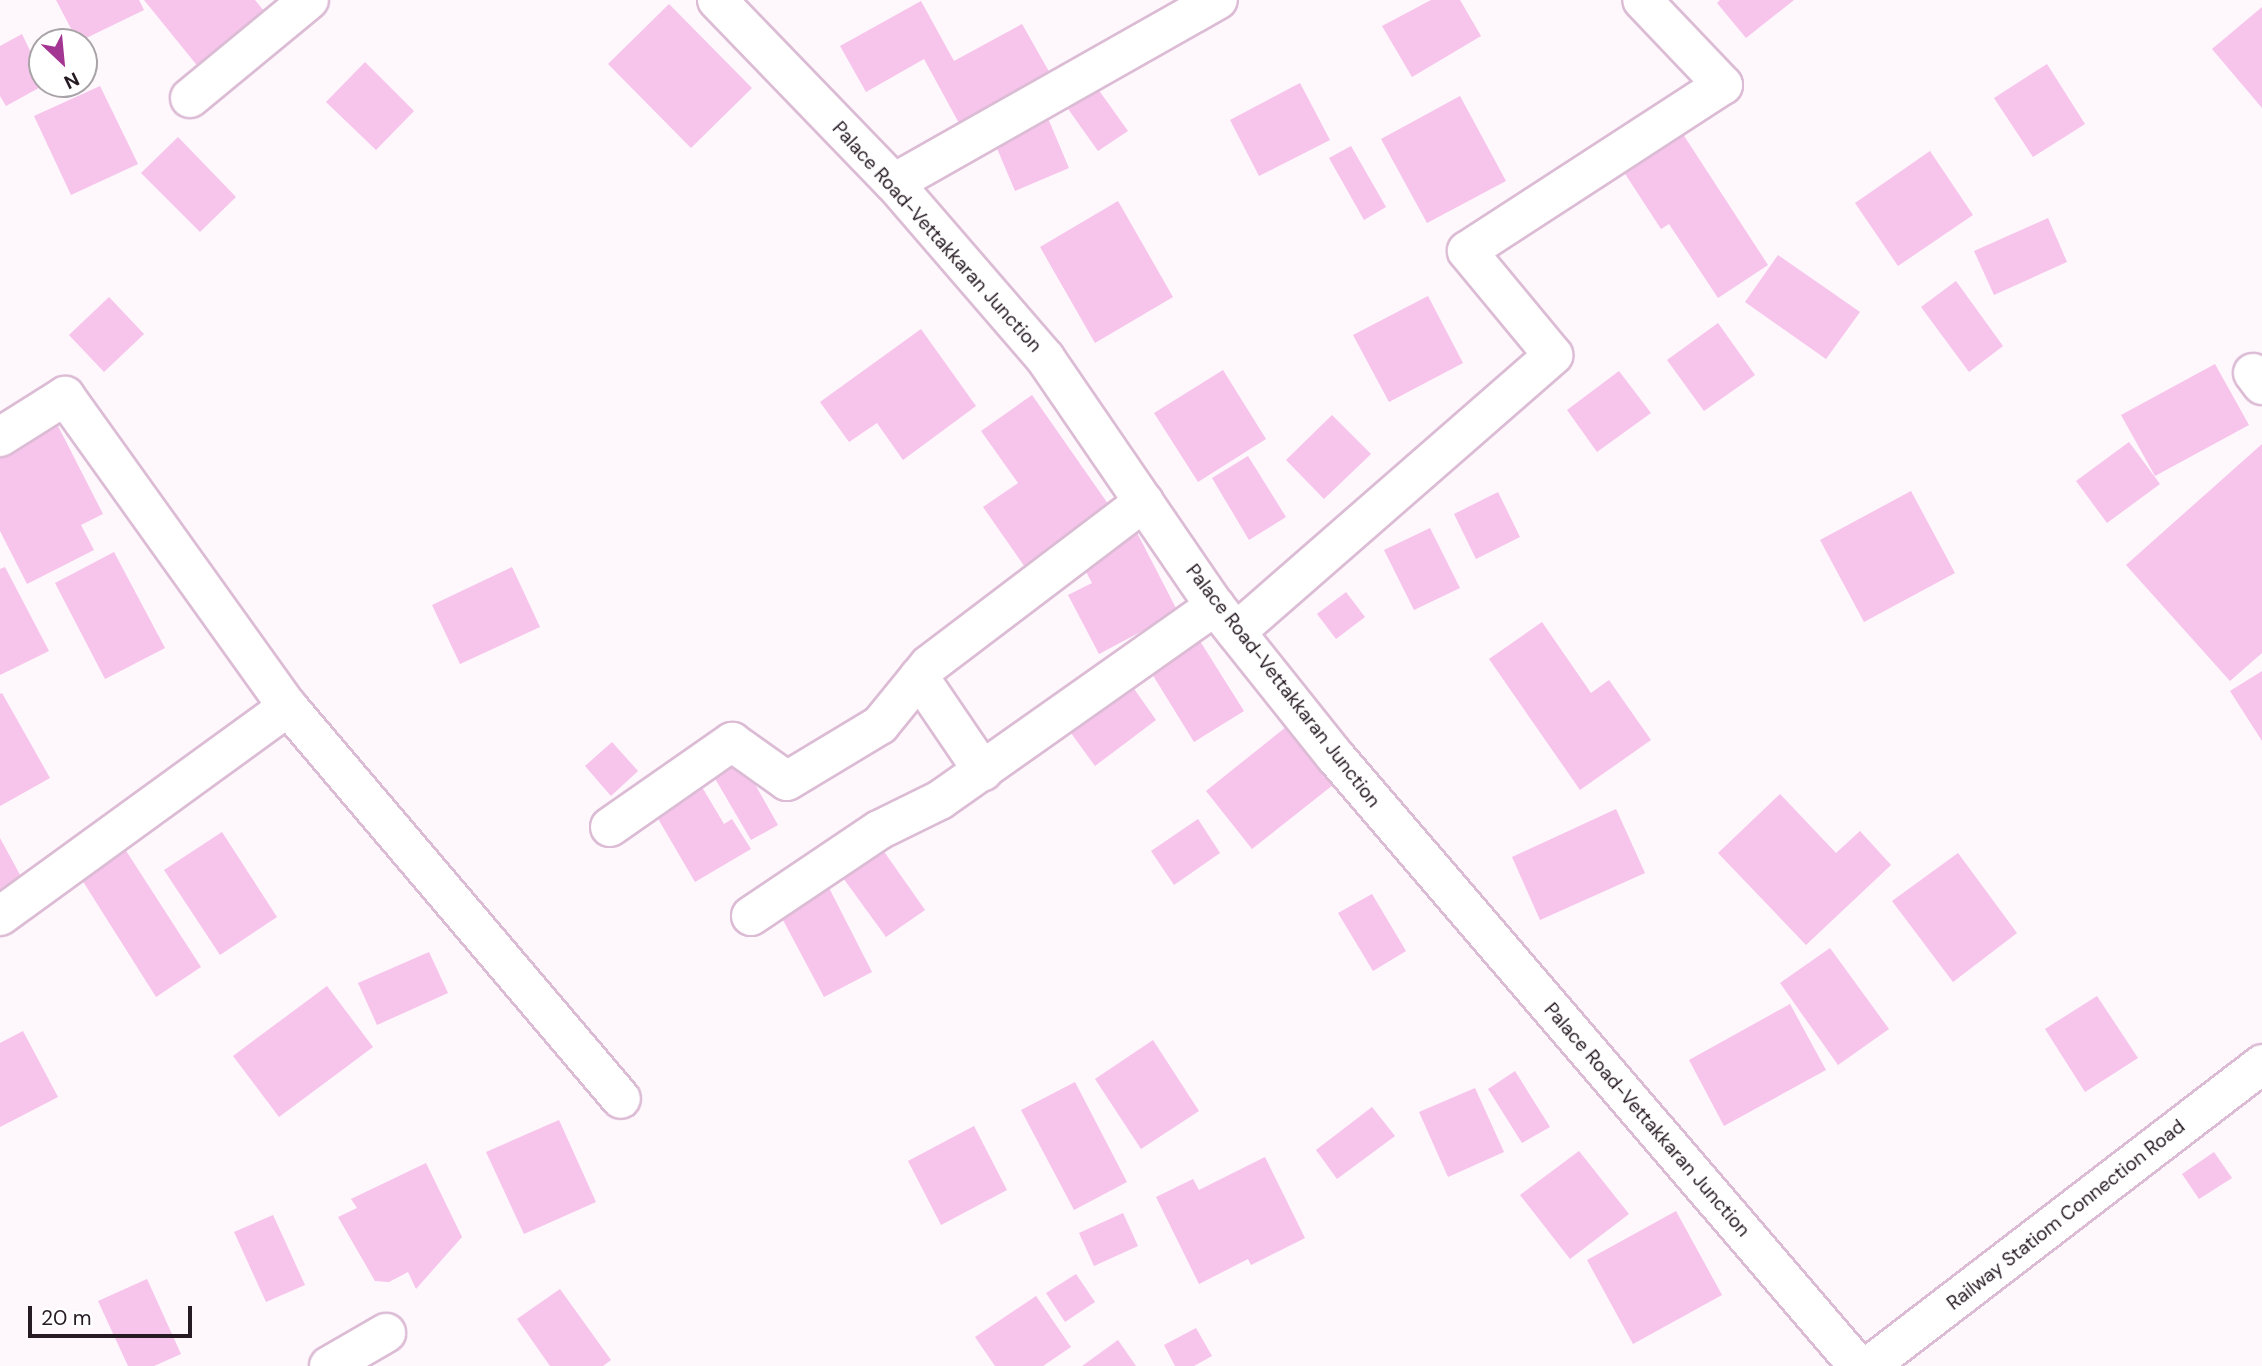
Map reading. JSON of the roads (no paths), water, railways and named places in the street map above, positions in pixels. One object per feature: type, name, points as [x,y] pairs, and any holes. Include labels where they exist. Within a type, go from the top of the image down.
[{"type":"street","points":[[190,98],[309,0]]},
{"type":"street","name":"Palace Road-Vettakkaran Junction","points":[[717,0],[894,183],[1045,358],[1225,619],[1334,755],[1858,1366]]},
{"type":"street","points":[[894,183],[1218,0]]},
{"type":"street","points":[[751,916],[879,830],[940,800],[1225,619],[1553,355],[1467,251],[1723,85],[1642,0]]},
{"type":"street","points":[[0,437],[65,397],[288,707],[621,1099]]},
{"type":"street","points":[[610,827],[732,742],[787,781],[880,725],[919,677],[1144,502]]},
{"type":"street","points":[[919,677],[983,771]]},
{"type":"street","points":[[0,916],[288,707]]},
{"type":"street","name":"Railway Statiom Connection Road","points":[[1869,1366],[2262,1064]]},
{"type":"street","points":[[329,1366],[386,1333]]}]
